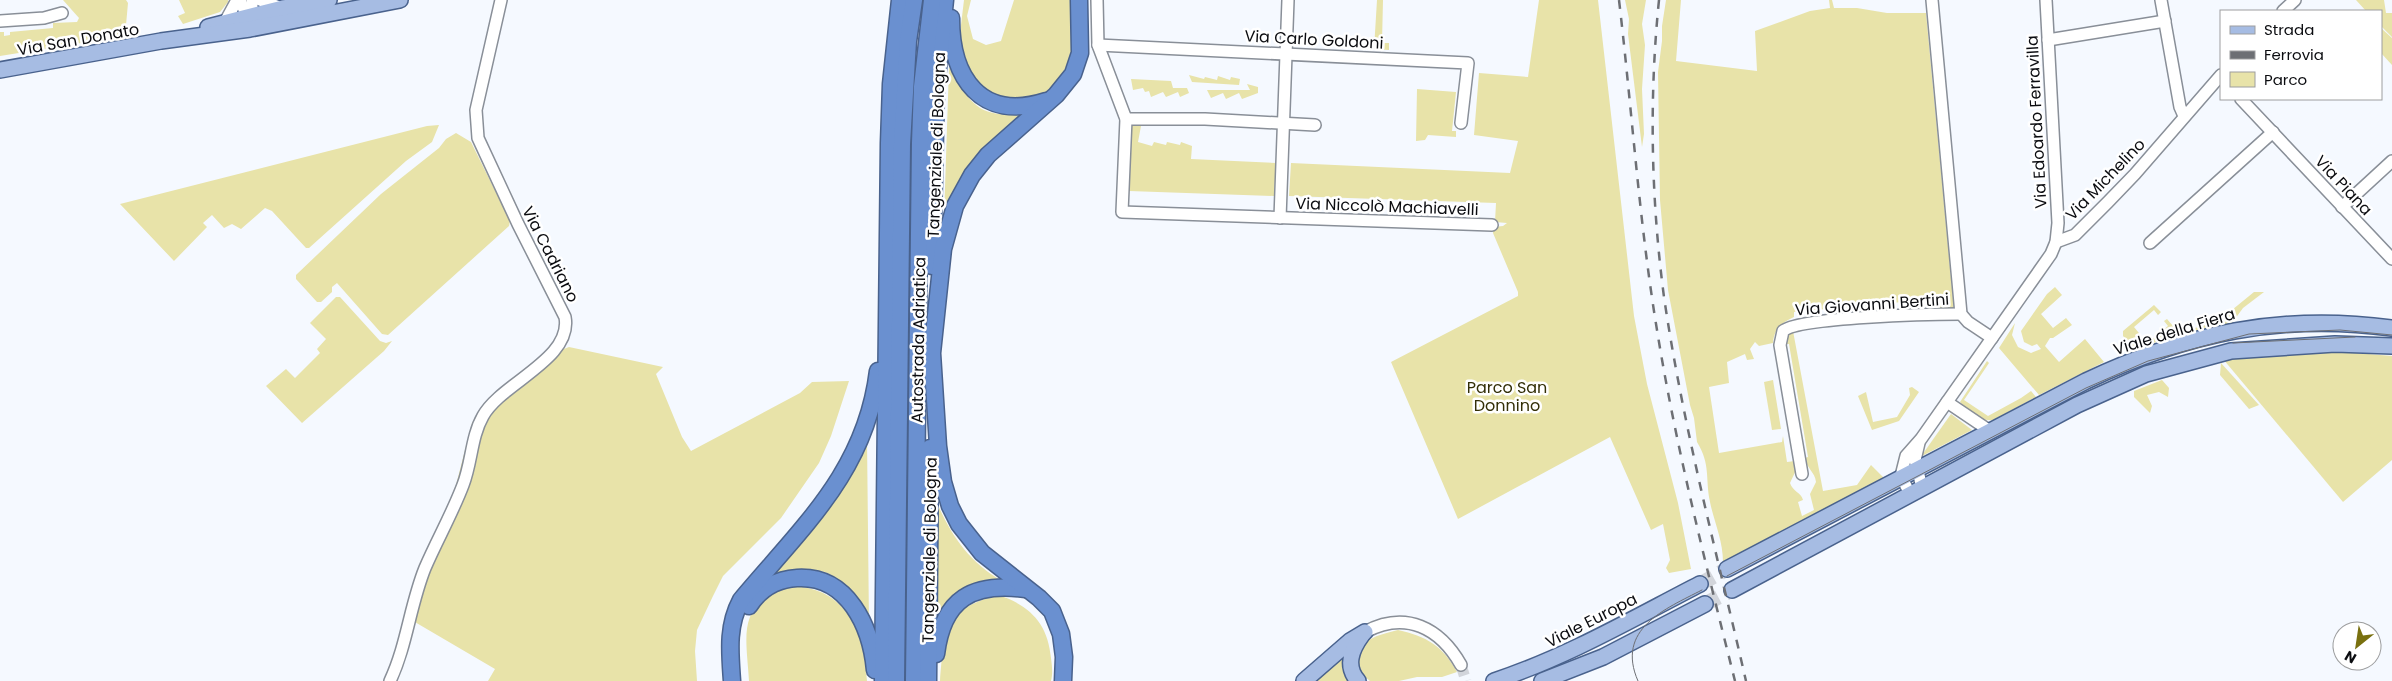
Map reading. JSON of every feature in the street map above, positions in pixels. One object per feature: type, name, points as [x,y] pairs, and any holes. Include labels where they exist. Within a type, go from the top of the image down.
[{"type":"highway","points":[[883,681],[887,277],[891,94],[900,0]]},
{"type":"highway","name":"Autostrada Adriatica","points":[[896,681],[902,144],[908,50],[914,0]]},
{"type":"highway","name":"Autostrada Adriatica","points":[[914,681],[920,143],[922,88],[932,0]]},
{"type":"highway","name":"Tangenziale di Bologna","points":[[928,681],[934,148],[938,62],[945,0]]},
{"type":"highway","points":[[952,0],[951,37],[954,54],[961,73],[972,89],[986,99],[1004,106],[1031,106],[1050,100]]},
{"type":"highway","points":[[1065,679],[1061,634],[1046,604],[994,564],[974,544],[959,524],[950,506],[943,482],[938,446],[932,353],[943,249],[955,206],[972,175],[988,155],[1068,82],[1078,64],[1081,42],[1079,0]]},
{"type":"highway","points":[[732,681],[730,632],[734,614],[741,600],[827,498],[849,464],[863,436],[876,383],[887,277]]},
{"type":"highway","points":[[742,681],[740,635],[746,612],[757,595],[773,584],[801,578],[828,583],[838,589],[852,603],[863,623],[870,642],[876,681]]},
{"type":"highway","points":[[933,681],[939,637],[945,620],[958,603],[974,591],[984,588],[1003,586],[1026,589]]},
{"type":"main road","name":"Via San Donato","points":[[249,23],[283,8],[329,0]]},
{"type":"main road","name":"Via San Donato","points":[[0,70],[161,42],[249,23],[400,0]]},
{"type":"main road","name":"Via San Donato","points":[[161,42],[234,8],[249,23]]},
{"type":"main road","name":"Viale della Fiera","points":[[1902,478],[2116,367],[2153,353],[2222,332],[2259,326],[2331,322],[2392,328]]},
{"type":"main road","name":"Viale della Fiera","points":[[1916,490],[2102,393],[2172,365],[2223,352],[2244,349],[2360,344],[2392,346]]},
{"type":"main road","points":[[1727,569],[1902,478]]},
{"type":"main road","points":[[1732,590],[1916,490]]},
{"type":"main road","name":"Viale Europa","points":[[1494,681],[1530,669],[1578,648],[1700,584]]},
{"type":"main road","points":[[1542,681],[1603,658],[1705,604]]},
{"type":"main road","points":[[1304,681],[1350,641],[1365,632]]},
{"type":"main road","points":[[1358,681],[1353,674],[1350,660],[1356,644],[1365,632]]},
{"type":"street","points":[[249,23],[252,0]]},
{"type":"street","points":[[260,0],[283,8]]},
{"type":"street","name":"Via Niccolò Machiavelli","points":[[1097,0],[1098,45],[1126,119],[1122,212],[1492,225]]},
{"type":"street","name":"Via Niccolò Machiavelli","points":[[1280,218],[1285,123],[1288,0]]},
{"type":"street","name":"Via Giovanni Bertini","points":[[1932,0],[1961,314],[1968,322],[1992,338]]},
{"type":"street","name":"Via Edoardo Ferravilla","points":[[2046,0],[2057,199],[2056,242]]},
{"type":"street","points":[[2161,0],[2180,107],[2184,116]]},
{"type":"street","points":[[2283,10],[2295,0]]},
{"type":"street","name":"Via Cadriano","points":[[390,681],[409,628],[425,568],[463,484],[475,434],[484,414],[494,402],[555,350],[566,328],[565,318],[478,138],[476,110],[498,3]]},
{"type":"street","points":[[234,8],[249,23]]},
{"type":"street","points":[[0,21],[44,18],[62,13]]},
{"type":"street","points":[[2048,40],[2165,21]]},
{"type":"street","name":"Via Carlo Goldoni","points":[[1098,45],[1468,63],[1461,123]]},
{"type":"street","name":"Via Michelino","points":[[2056,242],[2068,239],[2131,178],[2220,76]]},
{"type":"street","name":"Via Piana","points":[[2242,100],[2392,259]]},
{"type":"street","points":[[1126,119],[1316,125]]},
{"type":"street","points":[[2150,243],[2273,132]]},
{"type":"street","points":[[2342,207],[2392,161]]},
{"type":"street","points":[[1916,490],[1902,478],[1905,458],[1921,439],[2051,254],[2056,242]]},
{"type":"street","name":"Via Giovanni Bertini","points":[[1802,474],[1780,345],[1783,331],[1795,325],[1824,322],[1904,315],[1961,314]]},
{"type":"street","points":[[1947,402],[1990,431]]},
{"type":"street","points":[[1916,490],[1917,470],[1915,454],[1921,439]]},
{"type":"street","points":[[1365,632],[1385,623],[1406,622],[1419,626],[1442,638],[1452,649],[1462,666]]},
{"type":"green space","points":[[63,0],[126,0],[128,3],[125,36],[0,56],[0,32],[4,32],[4,36],[10,35],[10,32],[53,28],[53,23],[77,22],[79,18]]},
{"type":"green space","points":[[179,0],[228,0],[228,2],[220,12],[183,24],[178,16],[185,13]]},
{"type":"green space","points":[[964,0],[971,0],[967,16],[973,39],[986,45],[1001,41],[1014,0],[1072,0],[1074,39],[1070,58],[1051,92],[1005,103],[967,76],[958,50]]},
{"type":"green space","points":[[1377,0],[1383,0],[1382,43],[1389,43],[1389,50],[1374,49]]},
{"type":"green space","name":"Parco San Donnino","points":[[1539,0],[1598,0],[1634,316],[1647,384],[1678,503],[1691,569],[1669,573],[1666,568],[1670,560],[1663,524],[1651,530],[1610,437],[1458,519],[1391,362],[1518,296],[1493,233],[1493,227],[1503,226],[1507,223],[1495,222],[1496,203],[1289,196],[1291,163],[1510,173],[1518,141],[1474,135],[1479,73],[1528,77]]},
{"type":"green space","points":[[1625,0],[1646,0],[1642,24],[1645,45],[1642,89],[1644,134],[1642,147],[1628,34],[1629,19]]},
{"type":"green space","points":[[1666,0],[1681,0],[1676,61],[1757,71],[1755,31],[1810,11],[1830,8],[1829,0],[1832,0],[1834,8],[1857,8],[1887,13],[1926,13],[1954,310],[1936,312],[1935,299],[1794,312],[1794,317],[1782,324],[1777,330],[1773,343],[1759,346],[1755,342],[1750,349],[1754,359],[1747,360],[1745,354],[1727,362],[1729,383],[1709,387],[1719,453],[1782,442],[1783,436],[1787,462],[1795,461],[1797,468],[1790,483],[1803,500],[1798,502],[1802,516],[1814,510],[1810,494],[1816,482],[1805,458],[1808,457],[1789,344],[1784,344],[1784,338],[1793,331],[1823,491],[1857,485],[1871,465],[1884,478],[1731,560],[1727,559],[1723,562],[1720,539],[1710,502],[1706,465],[1697,442],[1694,418],[1668,290],[1660,200],[1658,72]]},
{"type":"green space","points":[[2356,0],[2384,0],[2386,13],[2392,13],[2392,37],[2382,27],[2382,10],[2365,10]]},
{"type":"green space","points":[[2382,29],[2392,38],[2392,65],[2382,54]]},
{"type":"green space","points":[[949,67],[964,91],[978,106],[997,114],[1026,113],[944,218]]},
{"type":"green space","points":[[1189,75],[1204,79],[1205,77],[1217,80],[1218,76],[1230,80],[1231,77],[1240,79],[1239,85],[1192,82]]},
{"type":"green space","points":[[1131,79],[1171,81],[1173,88],[1187,88],[1189,93],[1180,97],[1178,92],[1166,97],[1163,92],[1151,97],[1149,91],[1145,92],[1143,88],[1133,90]]},
{"type":"green space","points":[[1247,84],[1258,87],[1258,93],[1242,99],[1239,93],[1226,99],[1223,93],[1211,98],[1207,90],[1250,90]]},
{"type":"green space","points":[[1417,89],[1456,92],[1452,131],[1456,131],[1456,137],[1428,135],[1425,140],[1416,141]]},
{"type":"green space","points":[[439,125],[432,142],[406,161],[309,248],[306,248],[272,211],[265,208],[241,229],[232,224],[224,228],[212,215],[203,223],[207,227],[174,261],[120,204],[427,126]]},
{"type":"green space","points":[[1130,125],[1141,126],[1138,142],[1152,146],[1154,142],[1166,145],[1167,142],[1180,145],[1181,142],[1192,146],[1191,159],[1276,163],[1274,196],[1129,191]]},
{"type":"green space","points":[[456,133],[471,142],[510,221],[509,226],[388,335],[382,334],[337,283],[332,287],[332,292],[321,302],[317,302],[296,279],[296,275],[381,194],[439,148],[446,139]]},
{"type":"green space","points":[[2055,287],[2062,295],[2041,314],[2053,328],[2066,318],[2072,325],[2053,338],[2050,338],[2045,346],[2059,362],[2085,339],[2104,362],[2039,395],[1999,348],[2015,323],[2012,335],[2018,347],[2031,353],[2041,349],[2037,344],[2032,346],[2024,342],[2021,331],[2047,294]]},
{"type":"green space","points":[[2254,292],[2264,292],[2243,308],[2232,323],[2180,334],[2135,349],[2123,336],[2123,331],[2154,305],[2161,312],[2158,315],[2154,310],[2134,327],[2143,338],[2145,336],[2150,341],[2168,326],[2164,321],[2167,319],[2178,332],[2203,326],[2211,319],[2216,323]]},
{"type":"green space","points":[[336,297],[340,297],[380,341],[386,343],[392,341],[384,351],[302,423],[266,386],[286,369],[295,378],[320,353],[317,349],[326,339],[310,323]]},
{"type":"green space","points":[[569,347],[663,367],[656,374],[682,437],[691,451],[800,393],[812,382],[849,381],[831,436],[819,463],[781,518],[723,576],[697,630],[695,651],[697,681],[488,681],[495,669],[408,618],[413,588],[419,568],[433,542],[456,485],[472,423],[481,408],[551,354]]},
{"type":"green space","points":[[2333,351],[2392,356],[2392,460],[2343,502],[2223,359]]},
{"type":"green space","points":[[1987,361],[1989,363],[1964,400],[1988,416],[2031,391],[2036,397],[1993,420],[1984,419],[1970,412],[1960,402]]},
{"type":"green space","points":[[2221,363],[2259,405],[2249,409],[2220,375]]},
{"type":"green space","points":[[1773,380],[1781,429],[1772,430],[1764,382]]},
{"type":"green space","points":[[2162,380],[2169,388],[2168,397],[2159,392],[2147,395],[2152,406],[2150,413],[2134,397],[2134,391]]},
{"type":"green space","points":[[1912,387],[1919,392],[1899,421],[1872,430],[1858,396],[1866,392],[1873,422],[1897,417],[1910,395],[1909,388]]},
{"type":"green space","points":[[1951,414],[1972,430],[1922,456],[1922,455]]},
{"type":"green space","points":[[867,439],[869,624],[847,589],[831,575],[822,571],[807,570],[769,578]]},
{"type":"green space","points":[[933,493],[945,520],[968,554],[989,573],[1002,581],[978,584],[960,591],[946,603],[933,624]]},
{"type":"green space","points":[[792,586],[811,589],[827,595],[839,604],[849,616],[857,630],[862,646],[867,681],[749,681],[748,622],[753,611],[761,602],[774,593]]},
{"type":"green space","points":[[998,595],[1028,610],[1041,626],[1049,646],[1052,669],[1051,681],[940,681],[943,647],[949,624],[956,615],[966,608],[979,601]]},
{"type":"green space","points":[[1398,630],[1417,635],[1433,644],[1446,655],[1457,672],[1442,677],[1417,677],[1399,681],[1370,681],[1358,671],[1358,661],[1363,646],[1373,638]]},
{"type":"green space","points":[[1345,655],[1350,681],[1314,681]]},
{"type":"tunnel","points":[[1700,584],[1727,569]]},
{"type":"tunnel","points":[[1705,604],[1732,590]]},
{"type":"tunnel","points":[[1461,665],[1466,681]]},
{"type":"tram line","points":[[1727,576],[2086,388],[2148,361],[2249,334],[2340,330],[2392,335]]},
{"type":"tram line","points":[[2233,343],[2355,337]]},
{"type":"tram line","points":[[1638,681],[1633,663],[1633,648],[1638,634],[1659,613],[1702,590]]},
{"type":"railway","points":[[1619,0],[1640,207],[1657,330],[1682,462],[1735,681]]},
{"type":"railway","points":[[1659,0],[1654,74],[1653,148],[1656,223],[1664,297],[1691,442],[1746,681]]}]
